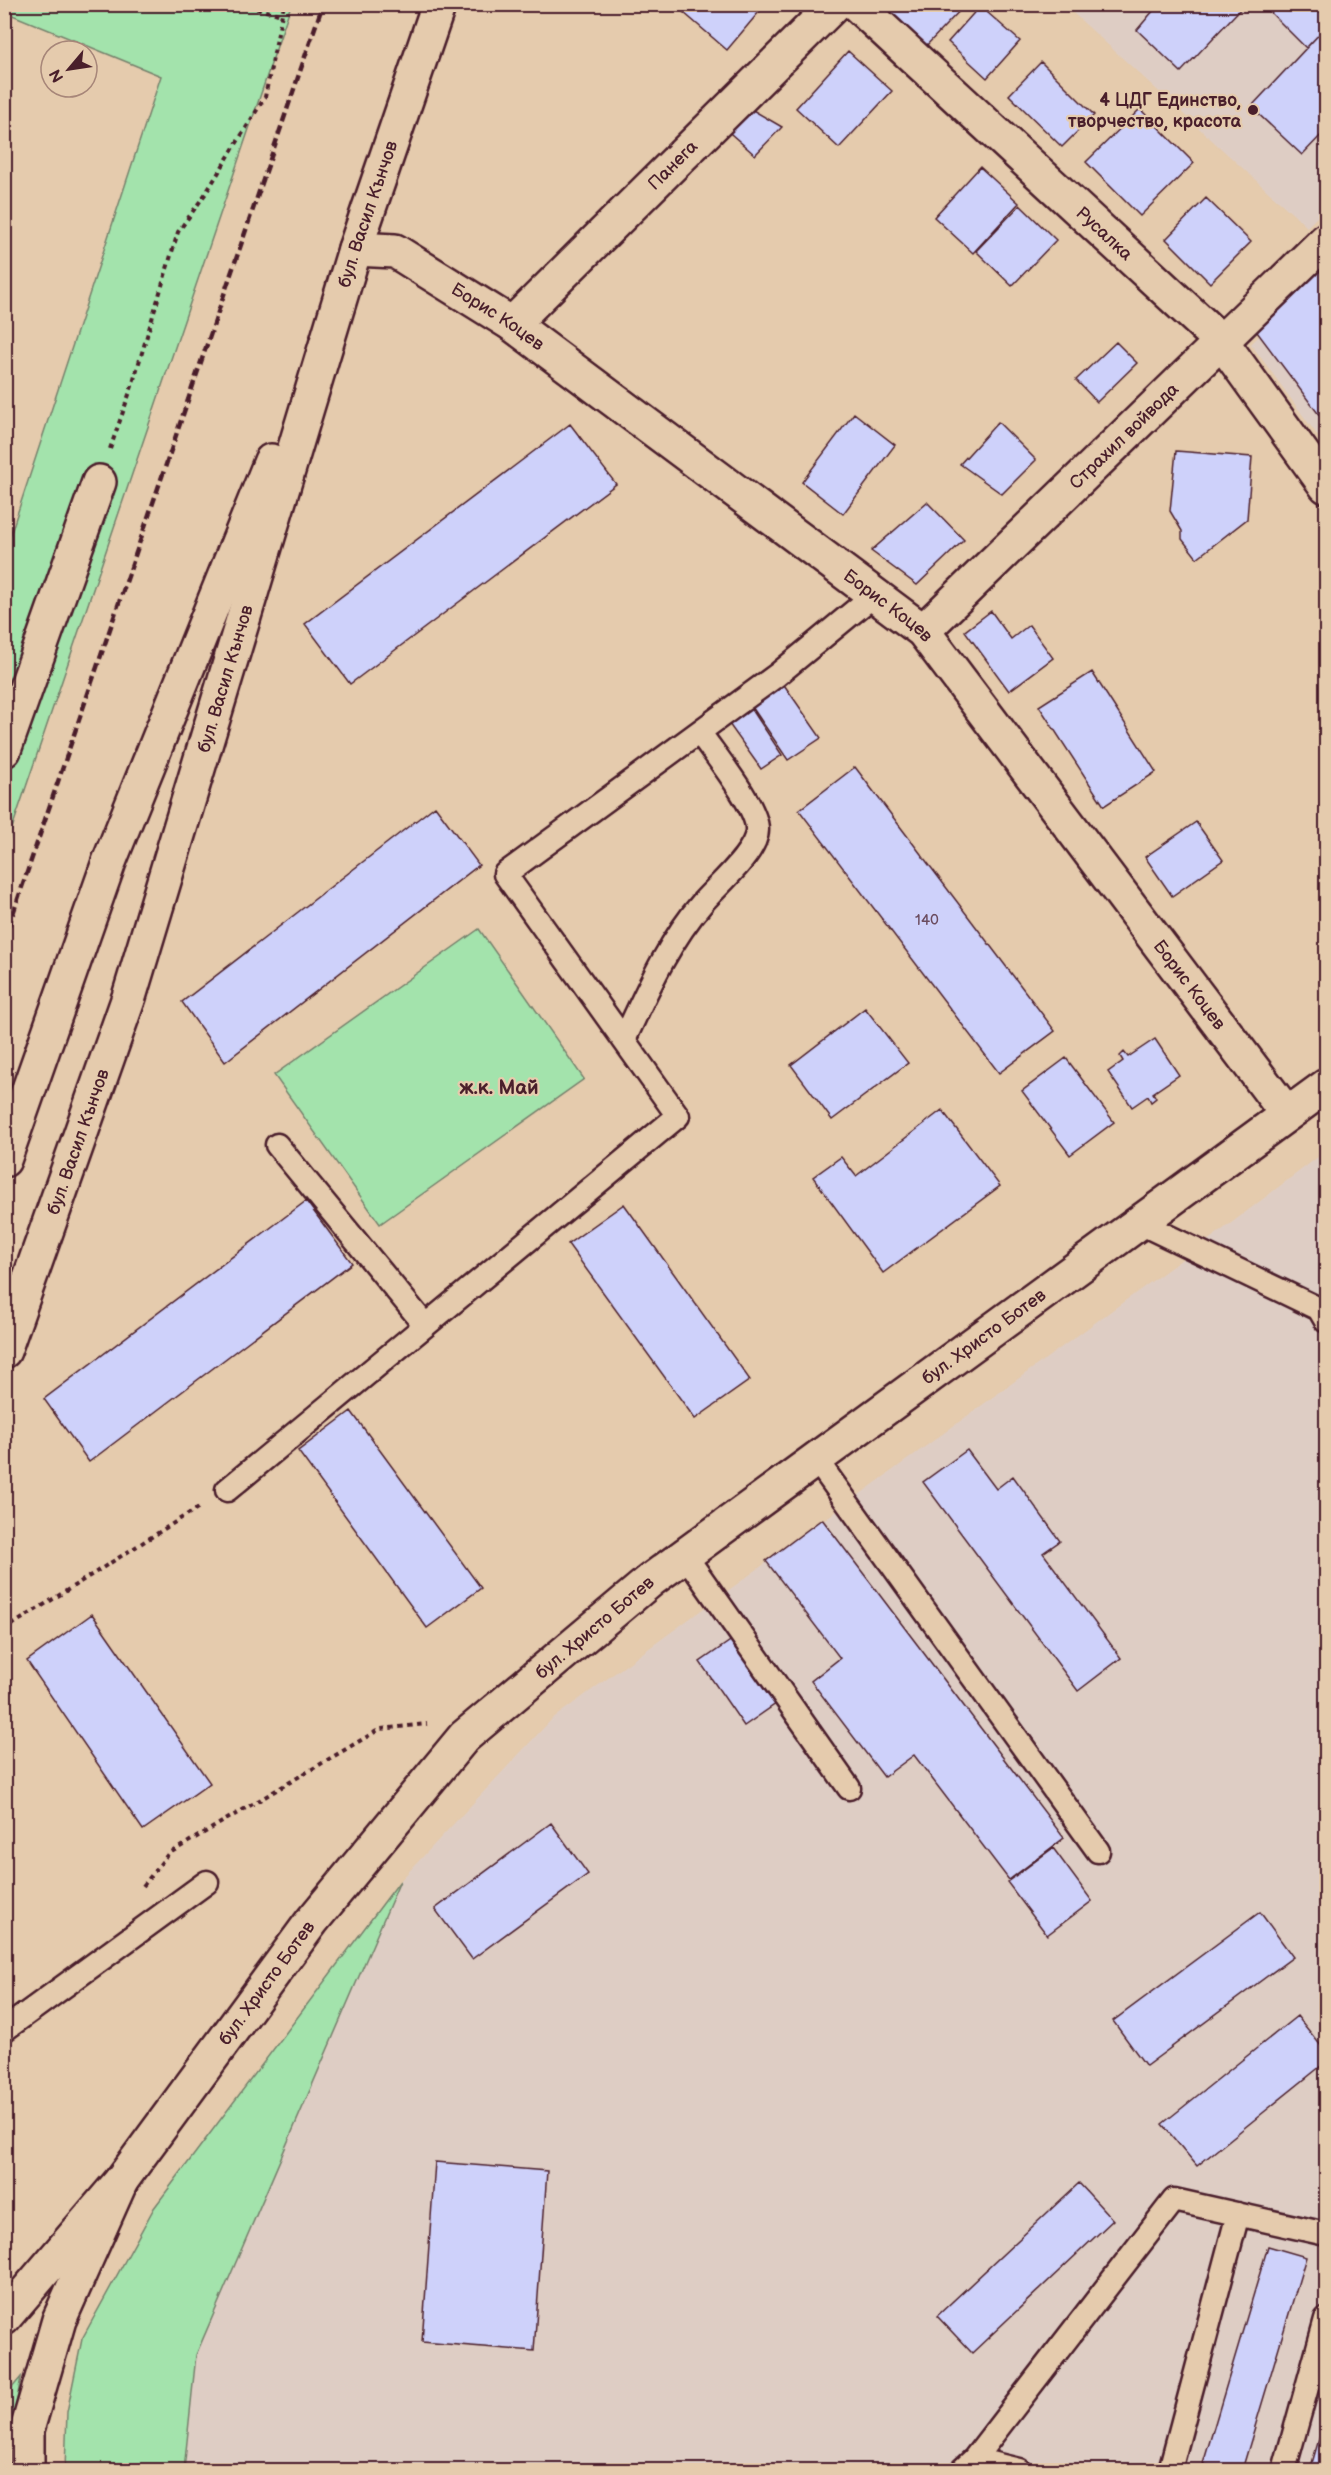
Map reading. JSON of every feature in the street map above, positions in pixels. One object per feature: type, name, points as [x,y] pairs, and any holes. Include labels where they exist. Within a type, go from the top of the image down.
[{"type":"street","name":"бул. Васил Кънчов","points":[[4,1352],[129,997],[353,255],[439,4]]},
{"type":"street","name":"Панега","points":[[512,324],[835,4]]},
{"type":"street","name":"Русалка","points":[[856,4],[1222,342],[1326,486]]},
{"type":"street","name":"Страхил войвода","points":[[923,631],[1326,240]]},
{"type":"street","name":"Борис Коцев","points":[[353,255],[395,251],[512,324],[923,631],[1287,1114]]},
{"type":"street","points":[[4,1160],[109,862],[353,255]]},
{"type":"street","points":[[4,750],[99,482]]},
{"type":"street","name":"бул. Христо Ботев","points":[[4,2318],[121,2181],[312,1921],[464,1737],[651,1580],[1326,1086]]},
{"type":"street","points":[[27,2470],[27,2430],[59,2320],[121,2181]]},
{"type":"lane","points":[[227,1490],[678,1116],[505,874],[777,675],[874,595]]},
{"type":"lane","points":[[624,1040],[660,965],[700,905],[753,847],[757,830],[752,808],[700,733]]},
{"type":"lane","points":[[277,1145],[425,1325]]},
{"type":"lane","points":[[1140,1223],[1319,1309],[1326,1321]]},
{"type":"lane","points":[[815,1458],[1098,1851]]},
{"type":"lane","points":[[686,1555],[849,1788]]},
{"type":"lane","points":[[4,2030],[207,1882]]},
{"type":"lane","points":[[968,2465],[1174,2200],[1326,2234]]},
{"type":"lane","points":[[1170,2470],[1238,2214]]},
{"type":"lane","points":[[1284,2470],[1326,2319]]},
{"type":"lane","points":[[968,2465],[1019,2470]]},
{"type":"path","points":[[239,4],[282,15]]},
{"type":"path","points":[[99,482],[132,386],[178,232],[206,193],[265,96],[284,4]]},
{"type":"path","points":[[4,1630],[227,1490]]},
{"type":"path","points":[[136,1933],[143,1886],[168,1854],[380,1729],[426,1723],[464,1737]]},
{"type":"shaded area","name":"4 ЦДГ Единство, творчество, красота","points":[[1077,4],[1326,5],[1326,208],[1307,227],[1072,12]]},
{"type":"shaded area","points":[[1326,270],[1326,447],[1251,344]]},
{"type":"shaded area","points":[[1326,1151],[1326,2470],[184,2470],[196,2355],[400,1881],[552,1719],[1222,1230]]},
{"type":"green space","points":[[5,5],[291,5],[5,849],[5,551],[161,76],[99,51],[99,39],[71,39],[5,12]]},
{"type":"green space","points":[[479,929],[584,1079],[380,1224],[274,1075]]},
{"type":"green space","points":[[400,1881],[196,2355],[184,2470],[65,2470],[67,2412],[82,2339],[154,2208]]},
{"type":"green space","points":[[21,2377],[13,2423],[16,2470],[5,2470],[5,2396]]},
{"type":"building","points":[[678,4],[762,4],[764,6],[727,50],[676,6]]},
{"type":"building","points":[[879,4],[966,4],[924,48]]},
{"type":"building","points":[[1159,4],[1245,4],[1181,72],[1137,30]]},
{"type":"building","points":[[1262,4],[1313,4],[1326,18],[1326,27],[1306,48]]},
{"type":"building","points":[[980,6],[1020,41],[987,78],[948,42]]},
{"type":"building","points":[[1326,27],[1326,130],[1302,155],[1251,107]]},
{"type":"building","points":[[848,51],[892,91],[839,148],[796,108]]},
{"type":"building","points":[[1041,62],[1094,115],[1062,147],[1009,95]]},
{"type":"building","points":[[744,105],[782,127],[755,155],[723,127]]},
{"type":"building","points":[[1140,109],[1194,163],[1140,216],[1086,162]]},
{"type":"building","points":[[980,167],[1019,203],[973,253],[934,217]]},
{"type":"building","points":[[1206,198],[1251,242],[1210,283],[1166,239]]},
{"type":"building","points":[[1020,205],[1056,240],[1012,286],[976,251]]},
{"type":"building","points":[[1326,266],[1326,424],[1251,324]]},
{"type":"building","points":[[1116,342],[1137,363],[1097,402],[1076,380]]},
{"type":"building","points":[[854,413],[895,445],[843,514],[802,482]]},
{"type":"building","points":[[998,422],[1036,460],[1002,494],[960,464]]},
{"type":"building","points":[[570,424],[616,484],[350,684],[305,624]]},
{"type":"building","points":[[1176,451],[1252,457],[1247,519],[1197,558],[1182,539],[1182,531],[1170,511]]},
{"type":"building","points":[[927,502],[964,540],[917,585],[871,551]]},
{"type":"building","points":[[991,611],[1011,639],[1029,625],[1053,658],[1009,691],[965,631]]},
{"type":"building","points":[[1092,672],[1156,772],[1104,806],[1039,706]]},
{"type":"building","points":[[780,679],[821,738],[788,760],[748,701]]},
{"type":"building","points":[[751,708],[782,755],[761,769],[729,724]]},
{"type":"building","points":[[855,767],[1055,1031],[999,1073],[799,810]]},
{"type":"building","points":[[435,806],[479,865],[225,1062],[182,1002]]},
{"type":"building","points":[[1196,822],[1223,860],[1172,896],[1145,857]]},
{"type":"building","points":[[865,1008],[908,1063],[832,1120],[791,1065]]},
{"type":"building","points":[[1155,1039],[1179,1075],[1153,1093],[1156,1098],[1151,1102],[1148,1096],[1132,1107],[1108,1072],[1123,1061],[1120,1056],[1124,1052],[1128,1057]]},
{"type":"building","points":[[1066,1058],[1114,1122],[1070,1155],[1022,1091]]},
{"type":"building","points":[[942,1110],[1000,1186],[883,1273],[813,1177],[841,1157],[856,1176]]},
{"type":"building","points":[[306,1201],[352,1263],[89,1462],[44,1399]]},
{"type":"building","points":[[624,1204],[750,1380],[695,1419],[568,1244]]},
{"type":"building","points":[[351,1411],[481,1588],[427,1628],[298,1451]]},
{"type":"building","points":[[967,1450],[996,1489],[1013,1476],[1060,1541],[1043,1553],[1121,1658],[1078,1691],[923,1482]]},
{"type":"building","points":[[822,1519],[1064,1838],[1009,1880],[914,1755],[884,1777],[811,1681],[840,1658],[766,1561]]},
{"type":"building","points":[[92,1614],[210,1783],[143,1830],[27,1661]]},
{"type":"building","points":[[739,1635],[783,1699],[744,1726],[700,1662]]},
{"type":"building","points":[[551,1823],[588,1874],[472,1959],[435,1909]]},
{"type":"building","points":[[1053,1848],[1092,1901],[1047,1935],[1007,1882]]},
{"type":"building","points":[[1260,1912],[1293,1957],[1146,2066],[1113,2021]]},
{"type":"building","points":[[1297,2016],[1326,2052],[1326,2062],[1197,2166],[1162,2124]]},
{"type":"building","points":[[435,2162],[547,2171],[534,2351],[422,2342]]},
{"type":"building","points":[[1079,2183],[1113,2220],[972,2353],[937,2316]]},
{"type":"building","points":[[1268,2246],[1306,2257],[1242,2470],[1226,2470],[1203,2464]]},
{"type":"building","points":[[1326,2415],[1326,2470],[1310,2470]]},
{"type":"railway","points":[[4,940],[323,4]]},
{"type":"place","name":"4 ЦДГ Единство, творчество, красота","points":[[1253,110]]},
{"type":"district","name":"ж.к. Май","points":[[499,1087]]}]
